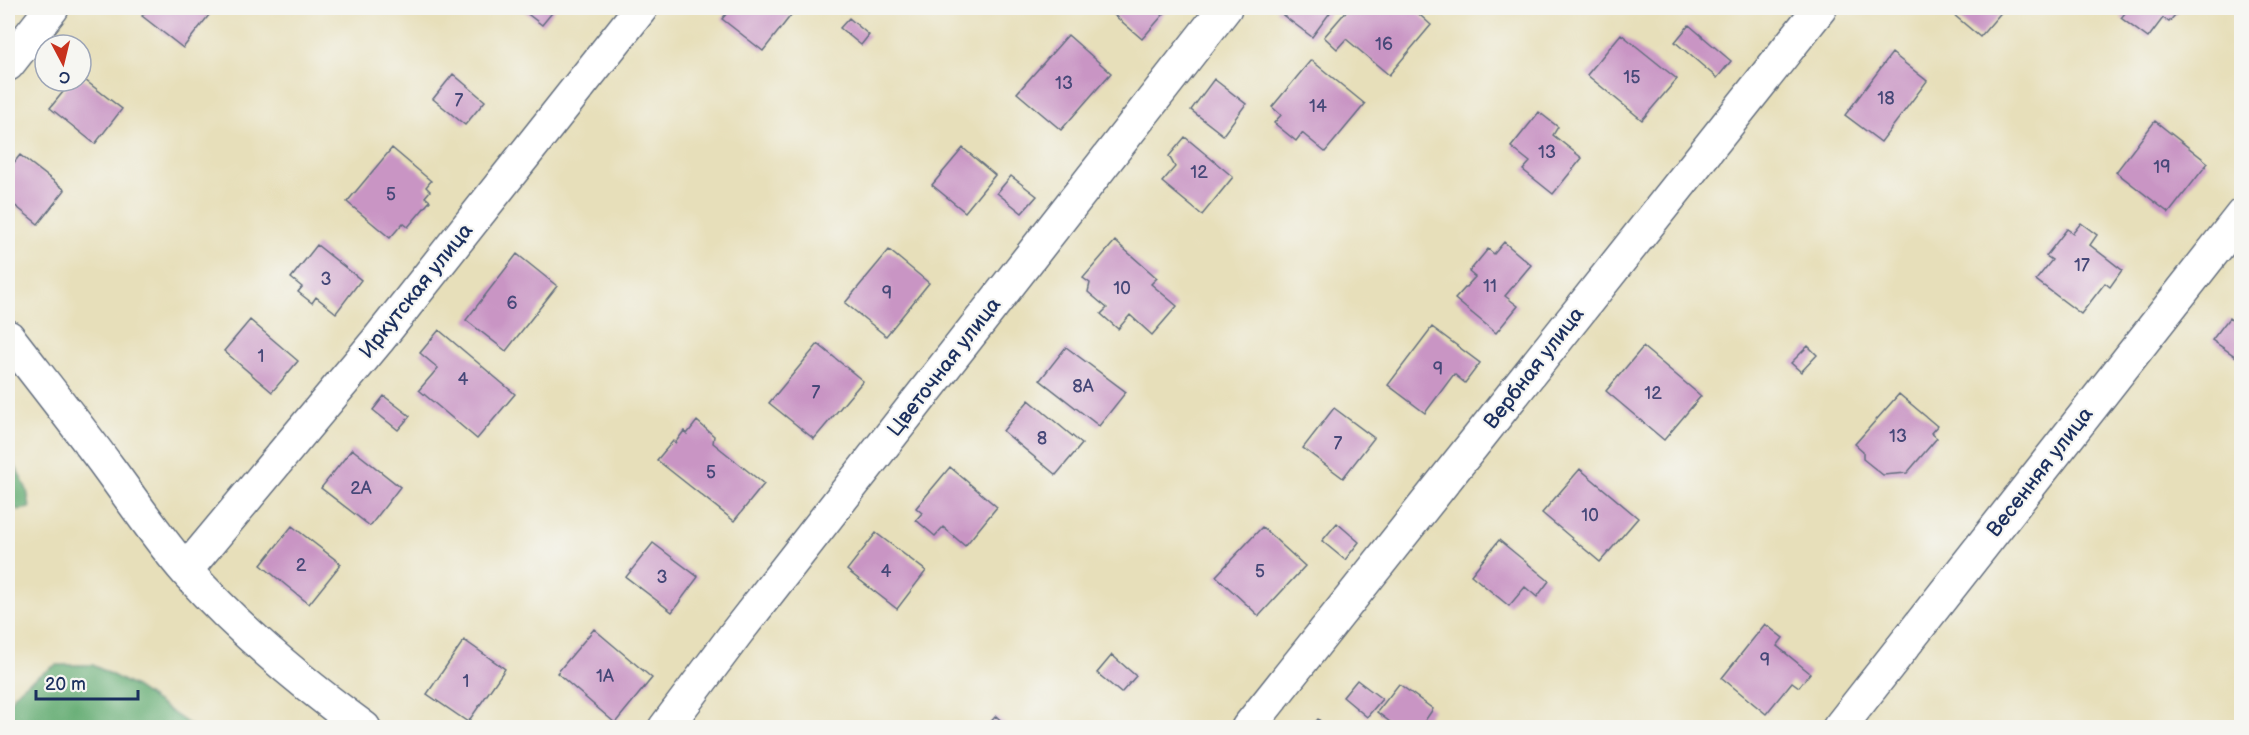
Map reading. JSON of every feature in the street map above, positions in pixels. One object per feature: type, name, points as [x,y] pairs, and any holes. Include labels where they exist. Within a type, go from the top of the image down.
[{"type":"street","points":[[8,64],[52,8]]},
{"type":"street","name":"Иркутская улица","points":[[186,570],[378,340],[641,8]]},
{"type":"street","name":"Цветочная улица","points":[[665,728],[737,632],[1226,8]]},
{"type":"street","name":"Вербная улица","points":[[1248,728],[1820,8]]},
{"type":"street","name":"Весенняя улица","points":[[1839,728],[2241,215]]},
{"type":"street","points":[[8,337],[186,570],[221,608],[276,658],[364,728]]},
{"type":"green space","points":[[8,451],[27,490],[30,508],[18,510],[8,504]]},
{"type":"green space","points":[[56,665],[93,665],[135,687],[193,727],[8,727],[8,708],[14,695]]},
{"type":"building","points":[[149,8],[209,8],[213,10],[183,48],[142,16]]},
{"type":"building","points":[[520,8],[556,8],[542,25]]},
{"type":"building","points":[[731,8],[793,8],[795,10],[763,51],[722,19]]},
{"type":"building","points":[[1106,8],[1169,8],[1142,39]]},
{"type":"building","points":[[1278,8],[1329,8],[1332,10],[1312,37],[1276,10]]},
{"type":"building","points":[[1349,8],[1412,8],[1431,25],[1389,75],[1346,39],[1337,49],[1324,37]]},
{"type":"building","points":[[1946,8],[2005,8],[1980,37]]},
{"type":"building","points":[[2129,8],[2181,8],[2169,22],[2163,18],[2148,38],[2121,18]]},
{"type":"building","points":[[849,18],[869,35],[861,45],[840,28]]},
{"type":"building","points":[[1689,25],[1731,61],[1717,78],[1675,42]]},
{"type":"building","points":[[1621,34],[1677,79],[1642,120],[1587,75]]},
{"type":"building","points":[[1068,35],[1111,73],[1061,130],[1017,93]]},
{"type":"building","points":[[1892,53],[1927,81],[1881,142],[1845,115]]},
{"type":"building","points":[[1311,60],[1365,104],[1325,152],[1302,133],[1296,141],[1274,123],[1281,115],[1272,107]]},
{"type":"building","points":[[453,74],[485,101],[465,125],[433,99]]},
{"type":"building","points":[[1214,79],[1246,104],[1223,135],[1191,110]]},
{"type":"building","points":[[93,86],[122,109],[95,144],[50,108],[62,93],[93,93]]},
{"type":"building","points":[[1539,112],[1558,127],[1553,135],[1582,158],[1553,194],[1523,170],[1530,162],[1511,147]]},
{"type":"building","points":[[2155,121],[2208,163],[2169,213],[2116,172]]},
{"type":"building","points":[[1185,137],[1233,177],[1202,215],[1162,182],[1175,167],[1169,156]]},
{"type":"building","points":[[392,148],[431,181],[426,187],[430,191],[425,197],[430,201],[408,227],[403,223],[390,238],[347,202]]},
{"type":"building","points":[[963,148],[995,175],[965,212],[932,185]]},
{"type":"building","points":[[20,155],[65,190],[38,224],[8,200],[8,170]]},
{"type":"building","points":[[1011,176],[1037,196],[1022,213],[997,193]]},
{"type":"building","points":[[2081,223],[2097,235],[2090,245],[2122,270],[2110,287],[2105,283],[2081,314],[2036,280],[2052,260],[2046,256],[2067,229],[2073,233]]},
{"type":"building","points":[[1115,241],[1157,278],[1151,284],[1177,306],[1152,335],[1130,315],[1118,329],[1101,314],[1107,308],[1088,292],[1090,283],[1083,278]]},
{"type":"building","points":[[1504,242],[1531,265],[1505,296],[1518,306],[1496,333],[1455,299],[1475,277],[1469,272],[1488,249],[1494,254]]},
{"type":"building","points":[[317,245],[361,280],[336,313],[316,297],[312,303],[298,292],[302,287],[291,278]]},
{"type":"building","points":[[889,250],[929,283],[886,336],[845,303]]},
{"type":"building","points":[[517,254],[557,286],[506,351],[466,320]]},
{"type":"building","points":[[2229,318],[2242,328],[2242,361],[2212,340]]},
{"type":"building","points":[[250,320],[298,361],[272,392],[224,351]]},
{"type":"building","points":[[1432,327],[1480,363],[1465,383],[1454,374],[1425,413],[1388,385]]},
{"type":"building","points":[[439,330],[515,394],[477,439],[419,390],[438,368],[420,353]]},
{"type":"building","points":[[818,344],[863,381],[814,439],[769,403]]},
{"type":"building","points":[[1808,346],[1817,355],[1801,372],[1791,363]]},
{"type":"building","points":[[1066,347],[1126,392],[1099,426],[1040,380]]},
{"type":"building","points":[[1643,347],[1701,396],[1664,440],[1606,391]]},
{"type":"building","points":[[1899,394],[1937,426],[1931,433],[1937,438],[1907,473],[1883,475],[1863,459],[1863,451],[1855,444]]},
{"type":"building","points":[[384,396],[410,416],[398,430],[373,410]]},
{"type":"building","points":[[1029,400],[1082,444],[1056,475],[1003,431]]},
{"type":"building","points":[[1334,408],[1374,438],[1343,478],[1303,448]]},
{"type":"building","points":[[697,421],[714,436],[713,443],[764,484],[734,521],[657,460],[673,441],[675,443],[684,431],[687,434]]},
{"type":"building","points":[[352,449],[400,487],[370,526],[321,488]]},
{"type":"building","points":[[950,467],[997,507],[965,546],[943,527],[935,536],[916,520],[922,513],[916,508]]},
{"type":"building","points":[[1580,469],[1638,518],[1600,562],[1542,513]]},
{"type":"building","points":[[1337,523],[1359,542],[1345,560],[1322,541]]},
{"type":"building","points":[[292,526],[341,564],[309,604],[261,565]]},
{"type":"building","points":[[1262,527],[1305,566],[1259,616],[1216,576]]},
{"type":"building","points":[[876,533],[926,571],[897,609],[847,570]]},
{"type":"building","points":[[1499,540],[1549,581],[1537,597],[1525,587],[1509,606],[1471,575]]},
{"type":"building","points":[[653,543],[698,577],[672,612],[626,577]]},
{"type":"building","points":[[1765,624],[1783,638],[1777,646],[1810,673],[1799,687],[1792,682],[1766,714],[1722,678]]},
{"type":"building","points":[[594,629],[652,678],[615,723],[557,673]]},
{"type":"building","points":[[464,640],[505,669],[468,722],[427,694]]},
{"type":"building","points":[[1112,655],[1136,676],[1121,693],[1097,673]]},
{"type":"building","points":[[1357,680],[1382,699],[1367,717],[1343,697]]},
{"type":"building","points":[[1399,684],[1433,709],[1420,728],[1398,728],[1377,712]]},
{"type":"building","points":[[996,716],[1009,728],[985,728]]},
{"type":"building","points":[[1318,719],[1328,728],[1310,728]]}]
